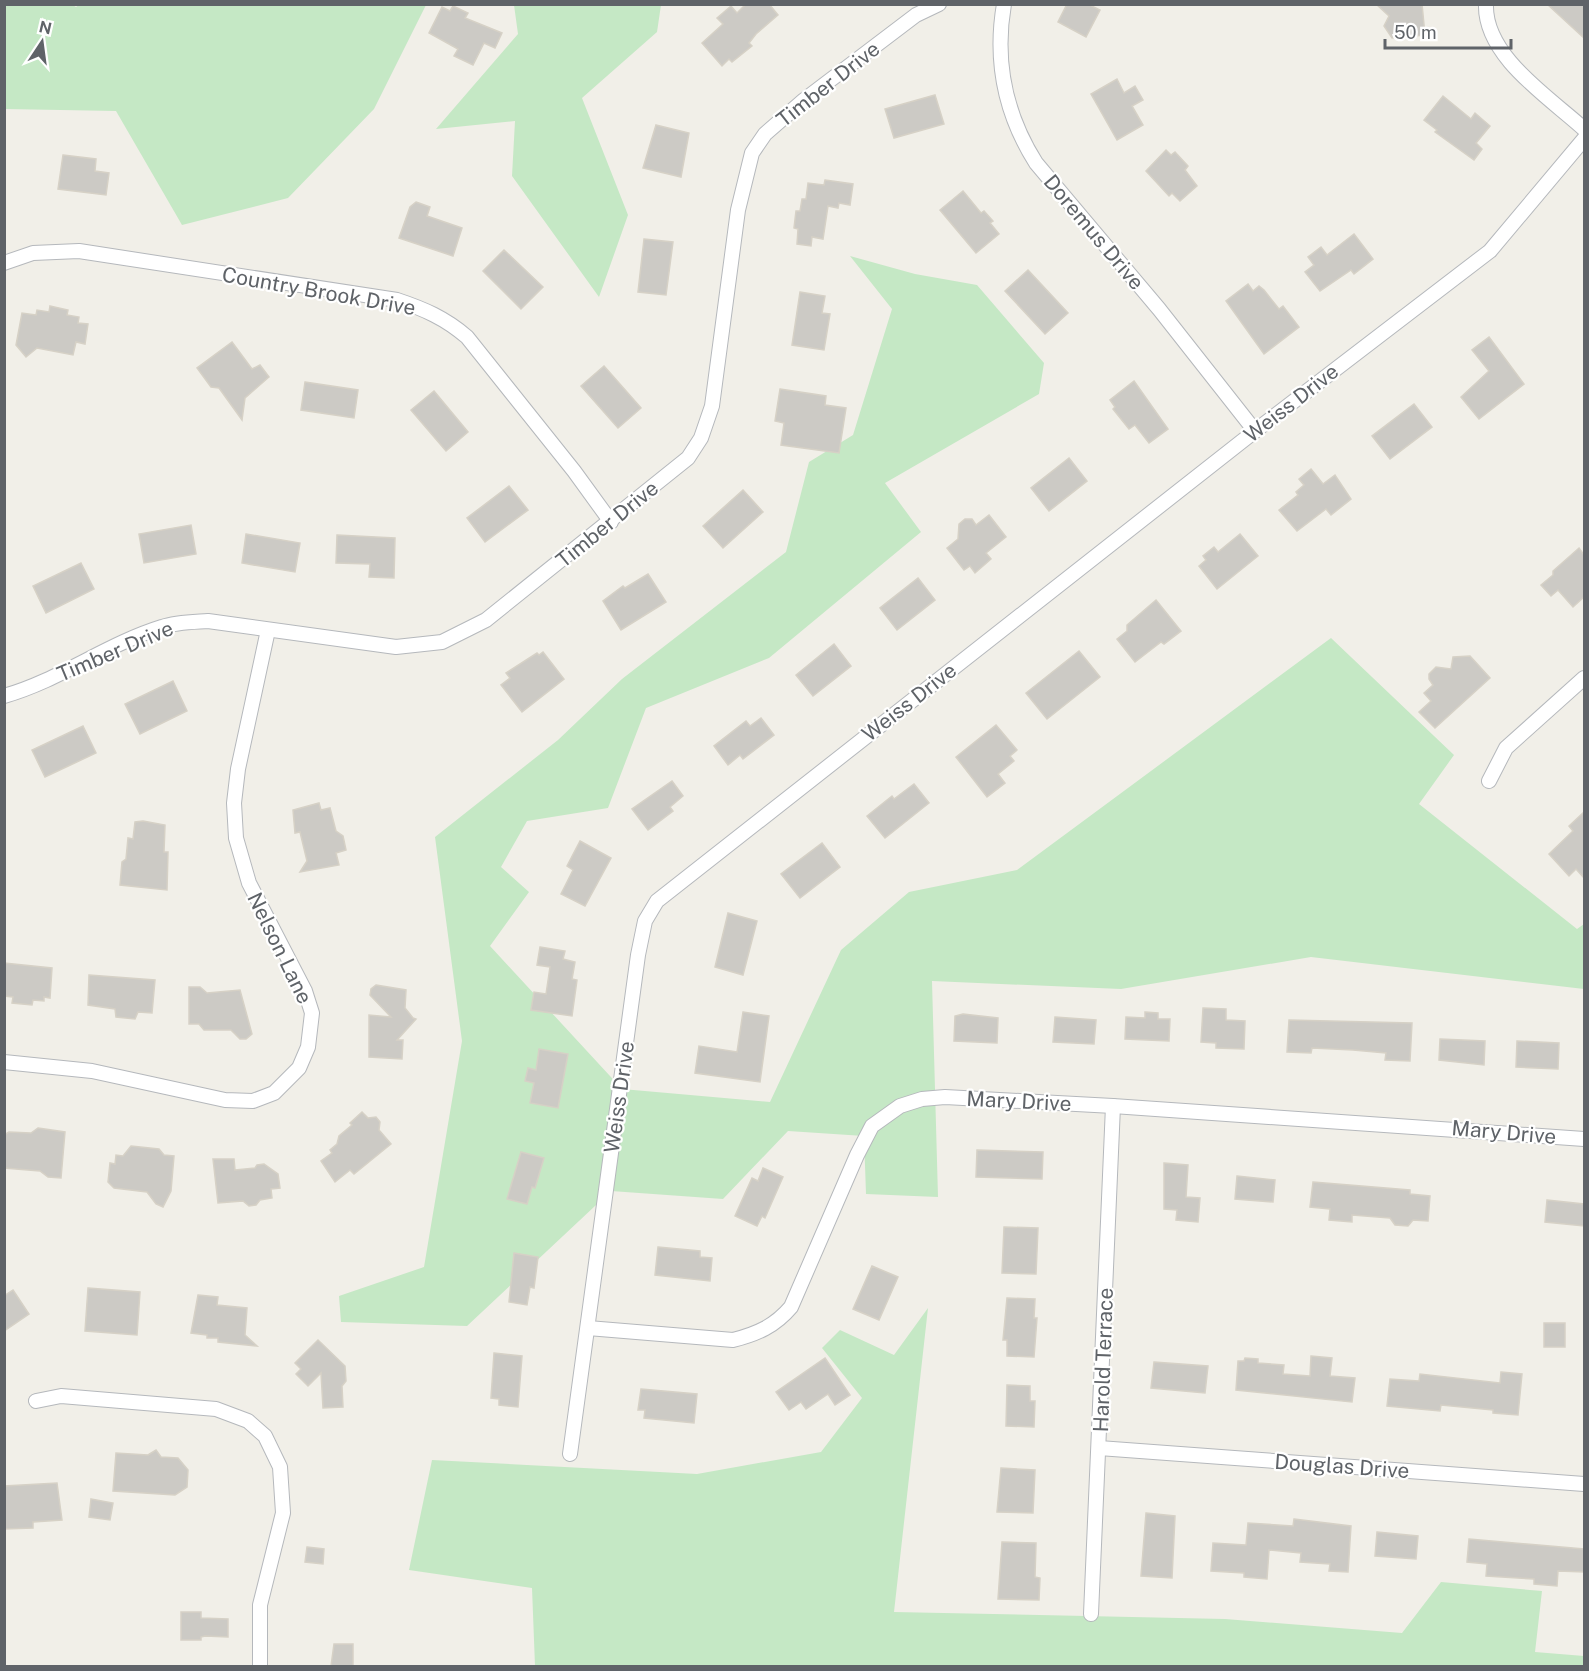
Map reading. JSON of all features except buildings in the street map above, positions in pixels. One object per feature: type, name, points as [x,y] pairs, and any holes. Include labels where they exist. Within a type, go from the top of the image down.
[{"type":"street","name":"Timber Drive","points":[[4,696],[41,683],[162,626],[208,621],[396,647],[442,642],[486,620],[680,466],[705,428],[716,385],[738,210],[747,163],[758,143],[804,100],[916,15],[939,4]]},
{"type":"street","points":[[998,4],[1004,5]]},
{"type":"street","points":[[1486,4],[1486,21],[1504,56],[1584,129]]},
{"type":"street","name":"Doremus Drive","points":[[1004,5],[1000,28],[1001,75],[1007,106],[1021,139],[1036,164],[1159,309],[1255,431]]},
{"type":"street","name":"Weiss Drive","points":[[570,1454],[638,955],[645,921],[657,901],[1255,431],[1490,251],[1584,139]]},
{"type":"street","name":"Country Brook Drive","points":[[4,263],[33,253],[79,251],[374,297],[429,311],[449,322],[467,337],[553,444],[611,522]]},
{"type":"street","name":"Nelson Lane","points":[[4,1062],[92,1071],[225,1100],[253,1101],[274,1092],[298,1068],[308,1047],[312,1013],[305,991],[249,883],[236,838],[234,803],[238,769],[268,630]]},
{"type":"street","points":[[1489,781],[1506,748],[1584,678]]},
{"type":"street","name":"Mary Drive","points":[[588,1328],[733,1340],[755,1334],[775,1323],[791,1307],[856,1155],[872,1126],[900,1106],[922,1099],[945,1097],[1113,1106],[1584,1139]]},
{"type":"street","name":"Harold Terrace","points":[[1091,1614],[1113,1106]]},
{"type":"street","points":[[36,1401],[61,1396],[216,1409],[248,1421],[265,1436],[280,1467],[283,1513],[260,1605],[260,1666]]},
{"type":"street","name":"Douglas Drive","points":[[1099,1448],[1584,1484]]},
{"type":"green space","points":[[71,4],[76,7],[80,4],[426,5],[374,109],[288,198],[182,225],[116,111],[5,109],[5,5]]},
{"type":"green space","points":[[514,5],[661,5],[657,32],[582,98],[628,215],[599,297],[512,176],[515,121],[436,129],[518,34]]},
{"type":"green space","points":[[850,256],[915,274],[977,285],[1044,363],[1039,394],[885,483],[921,532],[769,658],[646,708],[608,808],[527,821],[501,867],[529,892],[490,946],[622,1089],[770,1102],[841,950],[909,892],[1017,870],[1331,638],[1454,755],[1419,804],[1577,929],[1584,924],[1584,989],[1311,957],[1121,989],[932,981],[938,1197],[866,1194],[864,1136],[788,1131],[723,1199],[611,1191],[467,1326],[341,1322],[339,1296],[424,1267],[462,1041],[435,837],[558,740],[622,679],[786,552],[809,462],[853,435],[892,309]]},
{"type":"green space","points":[[928,1308],[894,1612],[1225,1619],[1402,1633],[1441,1582],[1542,1591],[1535,1652],[1584,1656],[1584,1666],[535,1666],[532,1588],[409,1570],[432,1460],[697,1474],[821,1452],[862,1398],[822,1348],[840,1330],[894,1355]]}]
